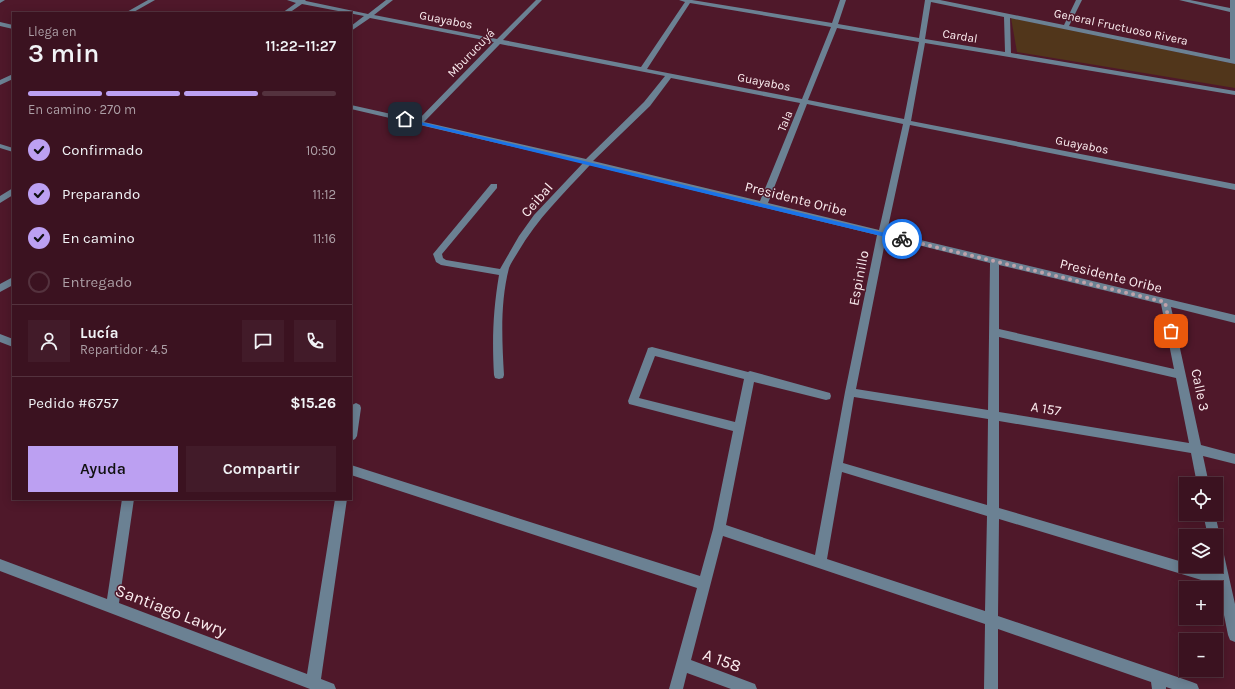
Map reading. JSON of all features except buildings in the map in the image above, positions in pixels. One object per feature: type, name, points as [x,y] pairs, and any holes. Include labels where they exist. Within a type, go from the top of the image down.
[{"type":"street","points":[[130,12],[152,0]]},
{"type":"street","name":"Guayabos","points":[[290,0],[303,1],[351,12]]},
{"type":"street","points":[[352,28],[390,0]]},
{"type":"street","name":"Mburucuyá","points":[[419,122],[539,0]]},
{"type":"street","points":[[643,70],[686,0]]},
{"type":"street","name":"Cardal","points":[[686,0],[1235,93]]},
{"type":"street","name":"Tala","points":[[763,204],[835,25],[843,0]]},
{"type":"street","name":"Espinillo","points":[[820,562],[850,392],[882,234],[908,121],[928,0]]},
{"type":"street","name":"General Fructuoso Rivera","points":[[931,0],[1234,62]]},
{"type":"street","points":[[1066,27],[1079,0]]},
{"type":"street","points":[[1182,0],[1234,11]]},
{"type":"street","points":[[1233,0],[1234,62]]},
{"type":"street","points":[[286,12],[303,1]]},
{"type":"street","name":"Guayabos","points":[[352,12],[908,121],[1235,187]]},
{"type":"street","points":[[1007,15],[1008,55]]},
{"type":"street","points":[[0,24],[12,27]]},
{"type":"street","name":"Ceibal","points":[[499,376],[497,331],[499,301],[505,267],[526,233],[538,217],[588,162],[647,104],[670,75]]},
{"type":"street","points":[[0,83],[12,77]]},
{"type":"street","name":"Presidente Oribe","points":[[352,107],[588,162],[1235,319]]},
{"type":"street","points":[[0,146],[12,150]]},
{"type":"street","points":[[494,186],[437,254],[439,260],[444,263],[504,273]]},
{"type":"street","points":[[0,200],[12,192]]},
{"type":"street","points":[[991,689],[995,261]]},
{"type":"street","points":[[0,289],[12,281]]},
{"type":"street","name":"Calle 3","points":[[1165,302],[1202,477]]},
{"type":"street","points":[[994,332],[1180,375]]},
{"type":"street","points":[[0,338],[12,343]]},
{"type":"street","points":[[739,428],[633,401],[652,351],[826,396]]},
{"type":"street","points":[[676,689],[719,529],[750,376]]},
{"type":"street","name":"A 157","points":[[850,392],[1196,449],[1235,459]]},
{"type":"street","points":[[352,430],[356,408]]},
{"type":"street","points":[[837,466],[1223,580]]},
{"type":"street","points":[[352,470],[705,584]]},
{"type":"street","points":[[112,607],[128,500]]},
{"type":"street","points":[[313,683],[341,500]]},
{"type":"street","points":[[719,529],[992,620],[1158,683],[1192,689]]},
{"type":"street","name":"Santiago Lawry","points":[[0,564],[330,689]]},
{"type":"street","points":[[1222,573],[1235,634]]},
{"type":"street","name":"A 158","points":[[682,664],[750,689]]},
{"type":"shaded area","points":[[1011,18],[1235,64],[1235,88],[1017,52]]},
{"type":"way so far","points":[[902,239],[1165,302],[1171,331]]},
{"type":"route","points":[[405,119],[902,239]]}]
